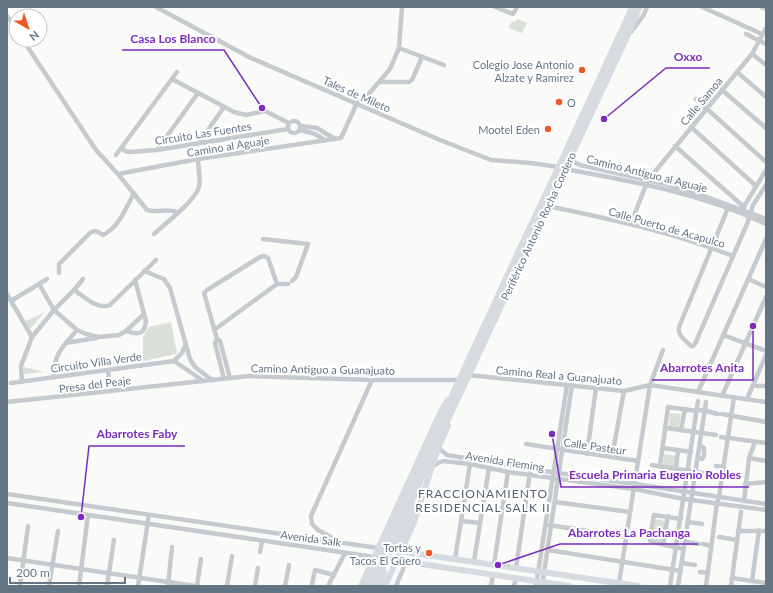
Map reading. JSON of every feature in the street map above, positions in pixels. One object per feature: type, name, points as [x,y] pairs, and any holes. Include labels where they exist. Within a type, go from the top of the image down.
[{"type":"highway","name":"Periférico Antonio Rocha Cordero","points":[[435,445],[458,390],[468,375],[548,206],[562,168],[633,7]]},
{"type":"highway","name":"Periférico Antonio Rocha Cordero","points":[[458,390],[460,380],[522,244],[562,168],[570,158],[639,7]]},
{"type":"highway","points":[[366,583],[383,554],[435,445]]},
{"type":"highway","points":[[374,586],[435,445]]},
{"type":"main road","points":[[360,586],[366,583],[367,572],[442,409],[458,390]]},
{"type":"main road","points":[[385,586],[414,522],[432,466],[435,445]]},
{"type":"main road","points":[[392,518],[387,535],[391,540],[397,542],[402,537],[426,485]]},
{"type":"main road","name":"Avenida Salk","points":[[378,548],[455,558],[638,586]]},
{"type":"main road","name":"Avenida Salk","points":[[374,557],[516,578],[539,584],[569,586]]},
{"type":"main road","points":[[447,568],[448,557]]},
{"type":"main road","points":[[367,572],[374,565],[379,565],[382,567],[384,572],[380,586]]},
{"type":"street","name":"Tales de Mileto","points":[[156,7],[252,58],[440,140],[491,160],[531,163],[562,168]]},
{"type":"street","points":[[325,140],[300,128],[298,122],[295,121],[289,123],[288,129],[291,132],[295,133],[300,128],[318,128],[338,138],[357,104],[367,96],[390,69],[399,48],[402,7]]},
{"type":"street","points":[[495,7],[513,14],[517,7]]},
{"type":"street","points":[[625,40],[643,16],[647,7]]},
{"type":"street","points":[[761,7],[766,9]]},
{"type":"street","points":[[706,8],[762,34]]},
{"type":"street","name":"Calle Samoa","points":[[631,223],[647,182],[752,54],[766,28]]},
{"type":"street","points":[[746,34],[766,44]]},
{"type":"street","points":[[28,48],[92,144],[147,210],[152,211],[169,209],[177,212]]},
{"type":"street","points":[[399,48],[444,64]]},
{"type":"street","points":[[752,54],[766,65]]},
{"type":"street","points":[[380,82],[408,82],[412,80],[422,57]]},
{"type":"street","points":[[116,155],[177,72]]},
{"type":"street","points":[[737,72],[766,97]]},
{"type":"street","name":"Circuito Las Fuentes","points":[[172,79],[234,112],[246,115],[265,111],[289,123]]},
{"type":"street","points":[[722,90],[766,128]]},
{"type":"street","points":[[157,150],[198,93]]},
{"type":"street","points":[[696,99],[766,162]]},
{"type":"street","points":[[199,143],[224,107]]},
{"type":"street","points":[[691,127],[756,186]]},
{"type":"street","points":[[315,134],[318,128]]},
{"type":"street","name":"Circuito Las Fuentes","points":[[122,148],[129,152],[157,150],[288,129]]},
{"type":"street","name":"Camino al Aguaje","points":[[118,174],[198,159],[338,138]]},
{"type":"street","points":[[675,146],[742,210],[766,170]]},
{"type":"street","name":"Camino Antiguo al Aguaje","points":[[570,158],[580,165],[704,196],[742,210],[766,224]]},
{"type":"street","points":[[154,234],[177,212],[191,202],[198,188],[198,159]]},
{"type":"street","name":"Camino Antiguo al Aguaje","points":[[562,168],[647,182],[728,208],[742,210]]},
{"type":"street","points":[[728,208],[678,331],[691,346],[695,344],[747,224],[749,214],[766,185]]},
{"type":"street","points":[[59,273],[59,264],[62,260],[90,233],[94,230],[103,234],[109,232],[134,193]]},
{"type":"street","name":"Calle Puerto de Acapulco","points":[[548,206],[631,223],[711,247],[733,256]]},
{"type":"street","name":"Camino Antiguo al Aguaje","points":[[749,214],[766,219]]},
{"type":"street","points":[[214,330],[277,284],[290,283],[296,277],[308,244],[263,239]]},
{"type":"street","points":[[698,392],[766,239]]},
{"type":"street","points":[[230,378],[220,341],[217,339],[214,330],[204,293],[260,257],[264,256],[268,258],[277,284]]},
{"type":"street","points":[[74,290],[98,306],[110,305],[156,260]]},
{"type":"street","points":[[144,271],[164,279],[170,288],[190,359],[195,367],[212,380]]},
{"type":"street","points":[[22,382],[21,366],[32,337],[54,310],[83,279]]},
{"type":"street","points":[[748,279],[766,287]]},
{"type":"street","points":[[11,301],[47,280]]},
{"type":"street","points":[[126,331],[138,334],[146,327],[146,321],[135,280]]},
{"type":"street","points":[[39,284],[54,310],[77,330],[98,337]]},
{"type":"street","points":[[7,294],[32,337]]},
{"type":"street","points":[[722,396],[766,297]]},
{"type":"street","points":[[66,342],[119,335],[126,331],[144,314]]},
{"type":"street","points":[[54,377],[53,366],[59,352],[77,330]]},
{"type":"street","points":[[723,335],[766,351]]},
{"type":"street","points":[[217,339],[216,343],[224,379]]},
{"type":"street","points":[[186,344],[182,353],[174,361],[203,381]]},
{"type":"street","points":[[619,583],[650,385],[663,350]]},
{"type":"street","points":[[747,399],[766,355]]},
{"type":"street","points":[[179,357],[190,359]]},
{"type":"street","name":"Circuito Villa Verde","points":[[11,383],[174,361]]},
{"type":"street","points":[[108,370],[110,384]]},
{"type":"street","points":[[196,377],[200,371]]},
{"type":"street","name":"Camino Real a Guanajuato","points":[[468,375],[624,391],[650,385],[766,402]]},
{"type":"street","name":"Camino Antiguo a Guanajuato","points":[[186,382],[249,376],[372,380],[460,380]]},
{"type":"street","points":[[338,542],[318,530],[312,524],[311,516],[372,380]]},
{"type":"street","name":"Presa del Peaje","points":[[7,402],[186,382]]},
{"type":"street","points":[[539,584],[553,472],[570,385]]},
{"type":"street","points":[[541,571],[548,550],[570,385]]},
{"type":"street","points":[[757,386],[766,386]]},
{"type":"street","points":[[587,454],[596,388]]},
{"type":"street","points":[[612,457],[624,391]]},
{"type":"street","points":[[706,586],[717,503],[731,438],[731,416],[734,397]]},
{"type":"street","points":[[670,586],[698,401]]},
{"type":"street","points":[[678,586],[706,412],[706,402]]},
{"type":"street","points":[[660,466],[668,407],[697,411],[702,410],[706,412],[766,422]]},
{"type":"street","points":[[681,430],[685,409]]},
{"type":"street","points":[[666,428],[766,443]]},
{"type":"street","points":[[744,501],[749,458],[755,442]]},
{"type":"street","name":"Calle Pasteur","points":[[526,444],[557,450],[638,461]]},
{"type":"street","name":"Avenida Fleming","points":[[435,445],[447,455],[558,479],[685,492],[766,504]]},
{"type":"street","points":[[663,448],[691,452]]},
{"type":"street","points":[[676,468],[678,450]]},
{"type":"street","points":[[749,458],[766,461]]},
{"type":"street","name":"Avenida Fleming","points":[[432,466],[443,461],[470,464],[508,472],[553,472],[634,486],[691,500],[766,510]]},
{"type":"street","points":[[455,558],[470,464]]},
{"type":"street","points":[[652,465],[709,474]]},
{"type":"street","points":[[716,466],[724,467]]},
{"type":"street","points":[[474,561],[489,468]]},
{"type":"street","points":[[494,564],[508,472]]},
{"type":"street","points":[[516,568],[530,472]]},
{"type":"street","points":[[745,484],[766,482]]},
{"type":"street","name":"Avenida Salk","points":[[7,494],[378,548]]},
{"type":"street","points":[[555,502],[630,512]]},
{"type":"street","name":"Avenida Salk","points":[[7,503],[374,557]]},
{"type":"street","points":[[730,586],[741,512]]},
{"type":"street","points":[[79,586],[88,515]]},
{"type":"street","points":[[138,586],[149,515]]},
{"type":"street","points":[[681,518],[654,515],[650,541],[684,549]]},
{"type":"street","points":[[710,515],[715,516]]},
{"type":"street","points":[[664,544],[668,516]]},
{"type":"street","points":[[461,521],[480,523]]},
{"type":"street","points":[[688,522],[702,524]]},
{"type":"street","points":[[546,525],[626,537]]},
{"type":"street","points":[[20,586],[28,526]]},
{"type":"street","points":[[752,581],[759,530]]},
{"type":"street","points":[[49,586],[58,531]]},
{"type":"street","points":[[738,531],[766,531]]},
{"type":"street","points":[[719,537],[737,540]]},
{"type":"street","points":[[107,586],[114,540]]},
{"type":"street","points":[[260,552],[262,541]]},
{"type":"street","points":[[685,542],[711,546]]},
{"type":"street","points":[[168,584],[172,547]]},
{"type":"street","points":[[548,550],[680,571]]},
{"type":"street","points":[[328,586],[345,553]]},
{"type":"street","points":[[227,586],[232,556]]},
{"type":"street","points":[[7,558],[109,573],[168,584],[196,586],[201,559]]},
{"type":"street","points":[[397,586],[406,562]]},
{"type":"street","points":[[682,563],[695,565]]},
{"type":"street","points":[[285,586],[289,565]]},
{"type":"street","points":[[255,586],[258,568]]},
{"type":"street","points":[[312,584],[315,570],[334,575]]},
{"type":"street","points":[[700,572],[708,573]]},
{"type":"street","points":[[491,586],[493,575]]},
{"type":"street","points":[[514,586],[516,578]]},
{"type":"street","points":[[732,578],[766,583]]},
{"type":"shaded area","points":[[517,19],[527,23],[522,33],[508,28],[512,21],[515,22]]},
{"type":"shaded area","points":[[45,312],[30,329],[26,321]]},
{"type":"shaded area","points":[[171,322],[177,354],[143,361],[143,337],[149,327]]},
{"type":"shaded area","points":[[24,367],[44,372],[24,374]]},
{"type":"shaded area","points":[[670,413],[681,414],[679,429],[669,428]]},
{"type":"shaded area","points":[[664,454],[676,456],[674,466],[663,465]]},
{"type":"shaded area","points":[[655,519],[666,521],[663,542],[651,541]]},
{"type":"place","name":"Colegio Jose Antonio Alzate y Ramirez","points":[[582,70]]},
{"type":"place","name":"O","points":[[559,102]]},
{"type":"place","name":"Casa Los Blanco","points":[[262,108]]},
{"type":"place","name":"Oxxo","points":[[604,119]]},
{"type":"place","name":"Mootel Eden","points":[[548,129]]},
{"type":"place","name":"Abarrotes Anita","points":[[753,326]]},
{"type":"place","name":"Escuela Primaria Eugenio Robles","points":[[552,434]]},
{"type":"place","name":"Abarrotes Faby","points":[[81,517]]},
{"type":"place","name":"Tortas y Tacos El Güero","points":[[429,553]]},
{"type":"place","name":"Abarrotes La Pachanga","points":[[498,565]]},
{"type":"district","name":"FRACCIONAMIENTO RESIDENCIAL SALK II","points":[[483,500]]}]
